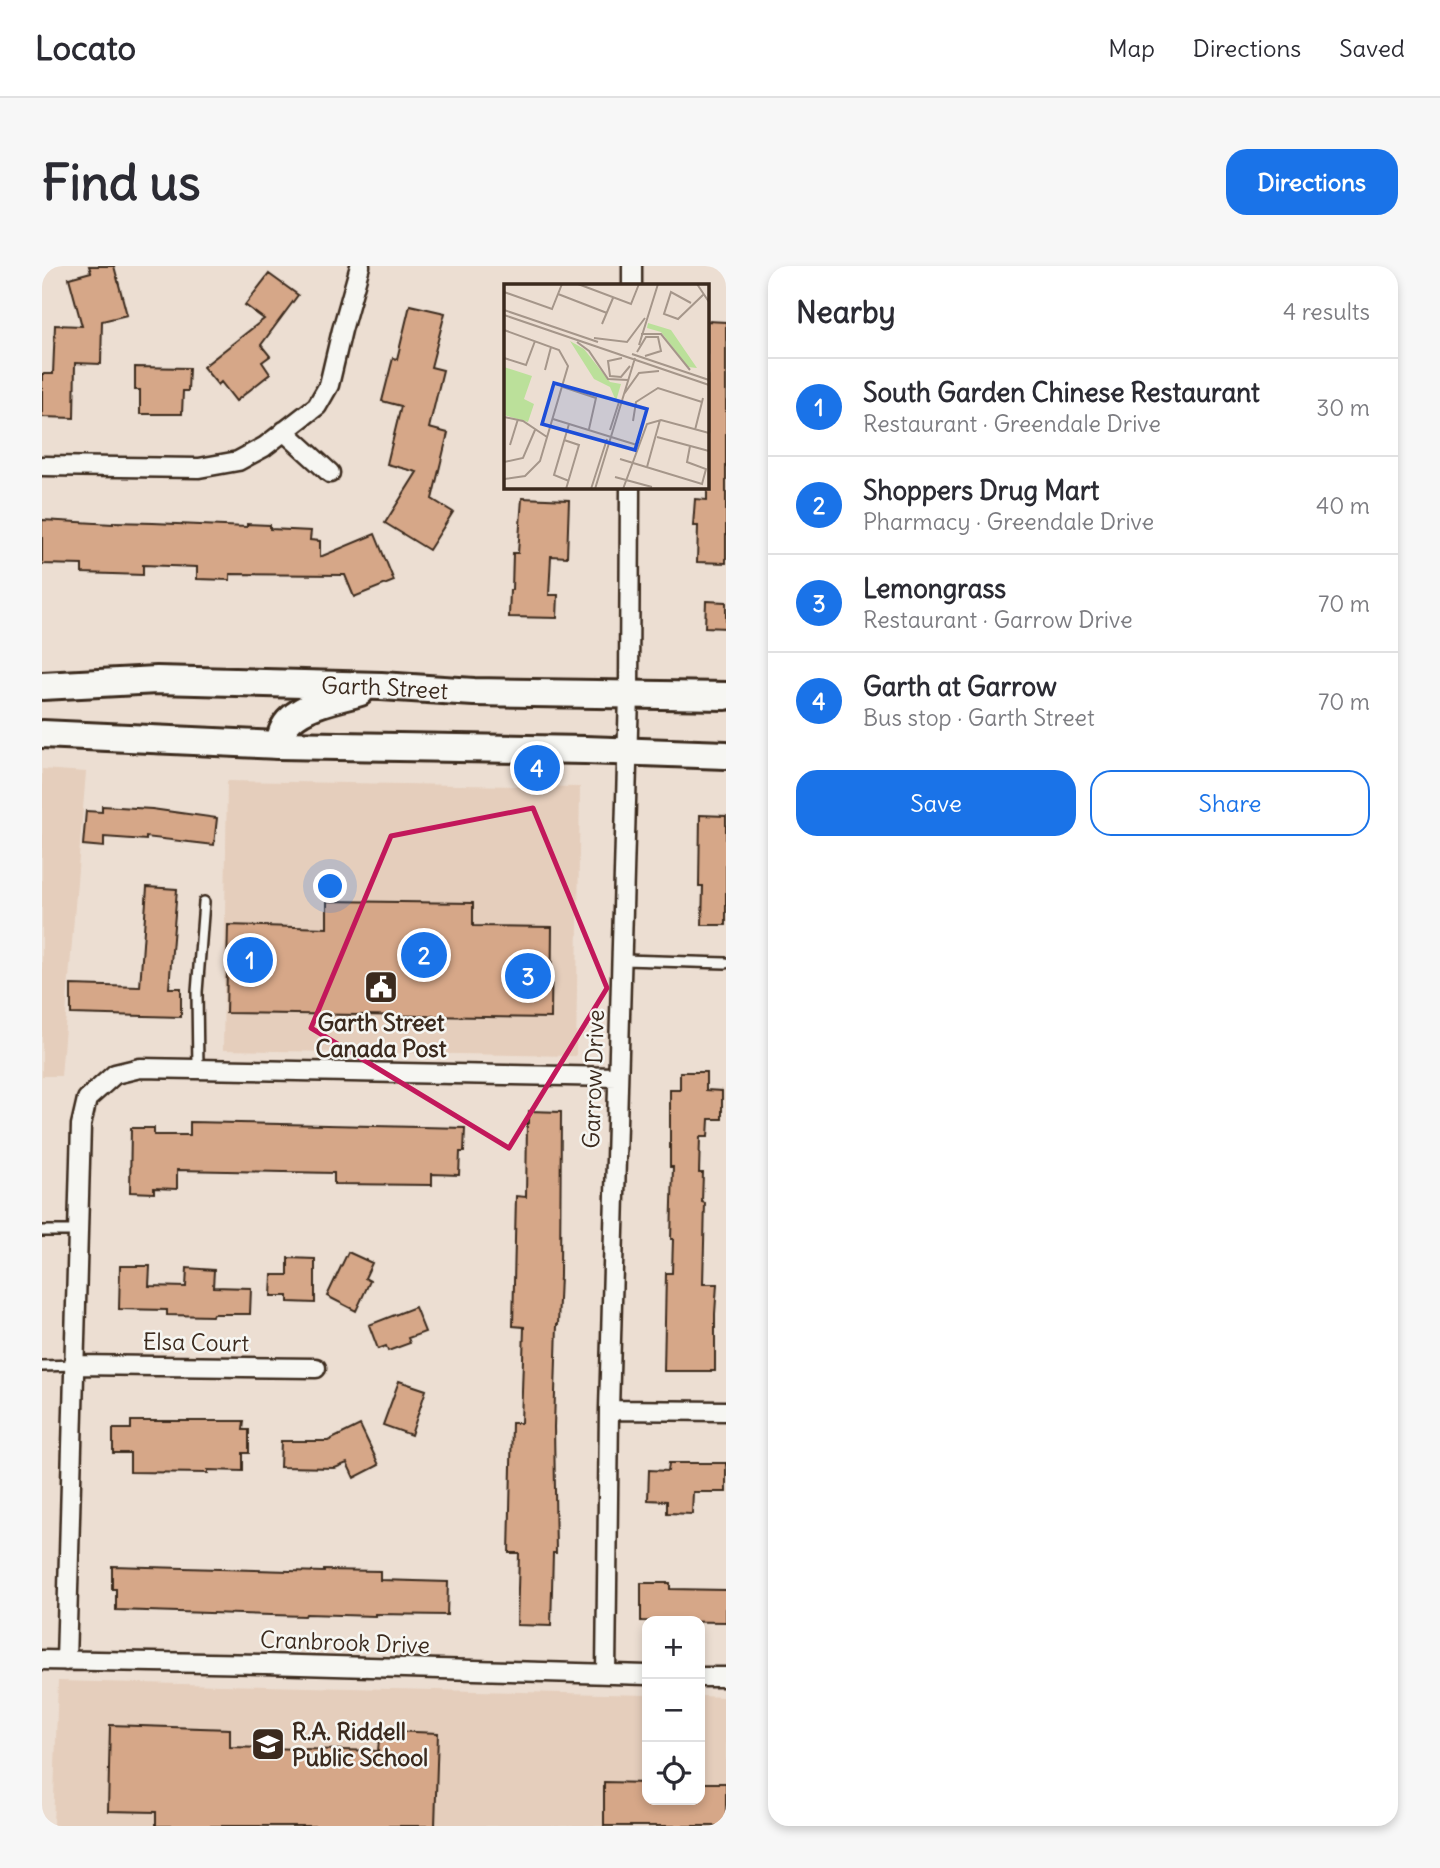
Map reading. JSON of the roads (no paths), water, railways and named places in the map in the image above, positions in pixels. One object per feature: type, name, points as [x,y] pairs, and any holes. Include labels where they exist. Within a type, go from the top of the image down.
[{"type":"main road","name":"Garth Street","points":[[42,686],[157,680],[381,686],[474,692],[726,696]]},
{"type":"main road","points":[[279,745],[282,731],[291,719],[309,708],[381,686]]},
{"type":"main road","points":[[42,734],[279,745],[726,755]]},
{"type":"street","points":[[42,466],[199,468],[237,461],[264,447],[317,406],[329,385],[341,330],[360,266]]},
{"type":"street","points":[[632,266],[632,284]]},
{"type":"street","points":[[284,431],[330,473]]},
{"type":"street","name":"Garrow Drive","points":[[606,1674],[609,1410],[629,694],[631,488]]},
{"type":"street","points":[[66,1661],[81,1125],[87,1099],[114,1074],[140,1068],[617,1077]]},
{"type":"street","name":"Elsa Court","points":[[75,1365],[316,1368]]},
{"type":"street","points":[[609,1410],[726,1411]]},
{"type":"street","name":"Cranbrook Drive","points":[[42,1660],[642,1675]]},
{"type":"street","points":[[705,1677],[726,1677]]},
{"type":"lane","points":[[198,1069],[197,992],[204,902]]},
{"type":"lane","points":[[622,960],[726,963]]},
{"type":"lane","points":[[42,1231],[79,1231]]},
{"type":"lane","points":[[42,1366],[75,1365]]},
{"type":"place","name":"Garth at Garrow","points":[[537,768]]},
{"type":"place","name":"Shoppers Drug Mart","points":[[424,955]]},
{"type":"place","name":"South Garden Chinese Restaurant","points":[[250,960]]},
{"type":"place","name":"Lemongrass","points":[[528,976]]},
{"type":"place","name":"Garth Street Canada Post","points":[[381,987]]},
{"type":"place","name":"R.A. Riddell Public School","points":[[268,1744]]}]
